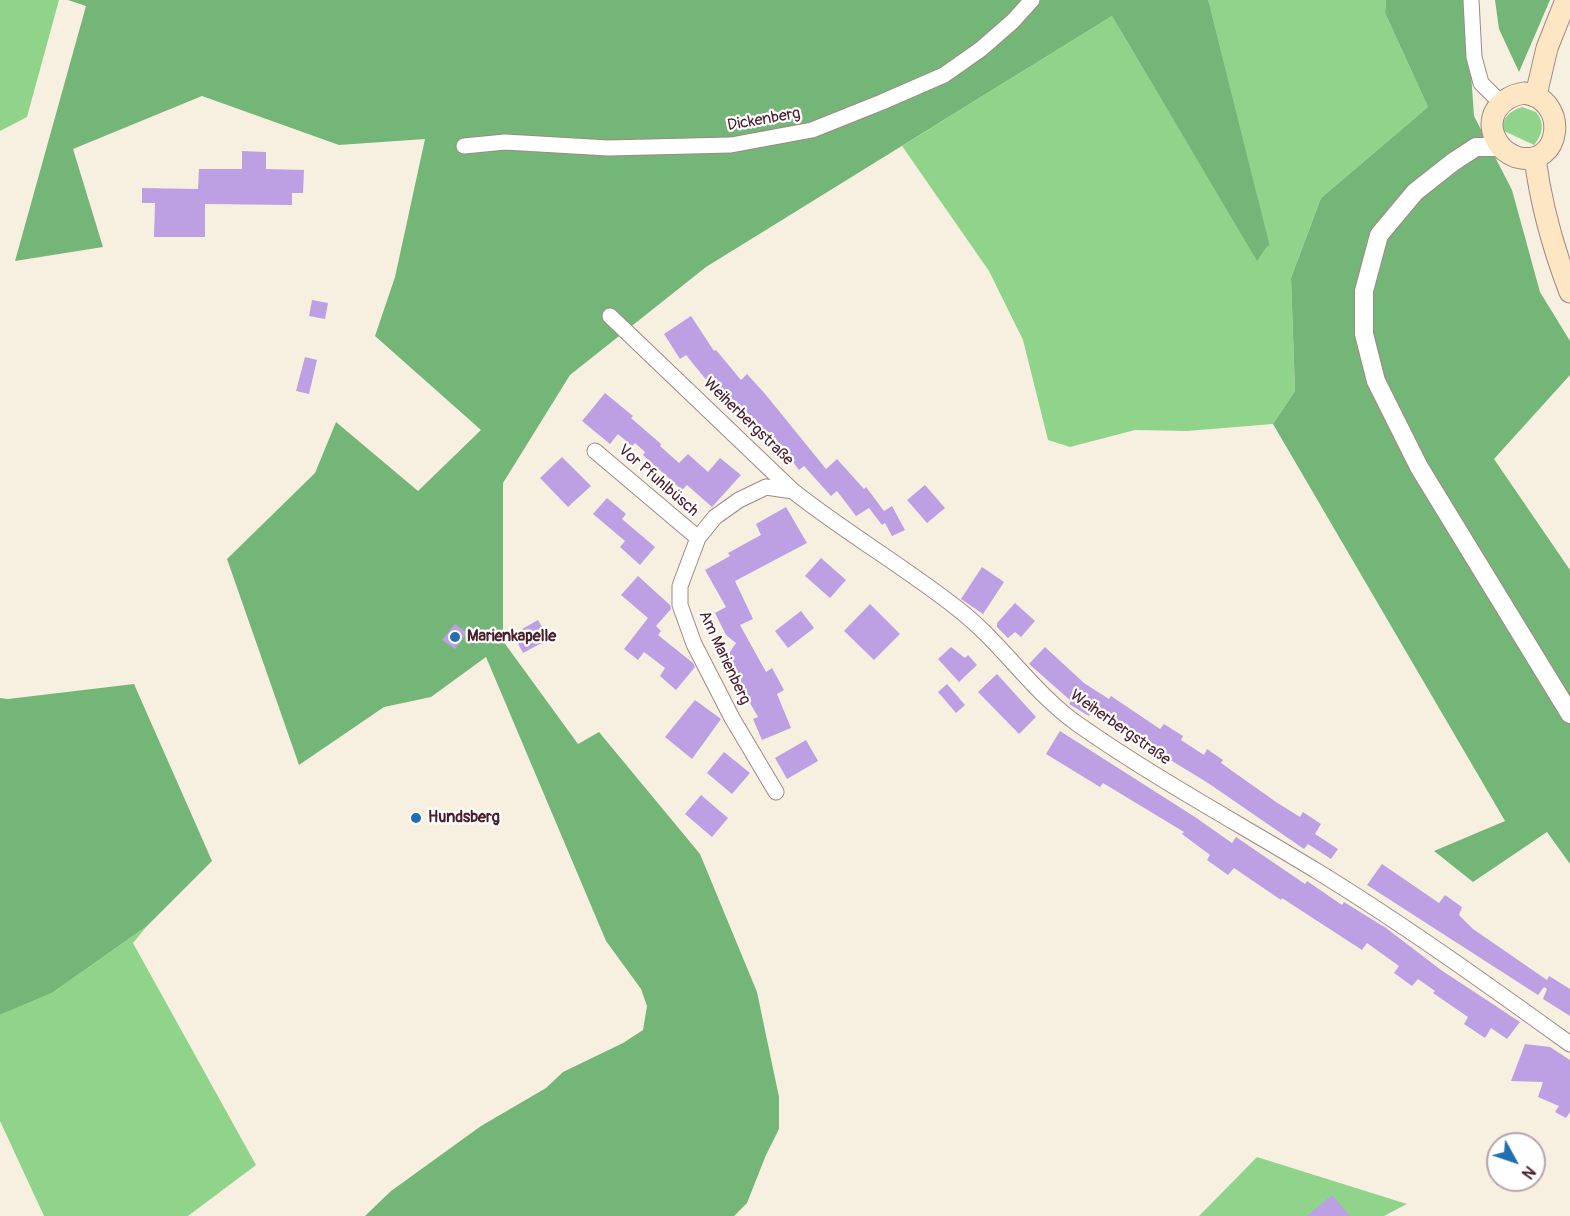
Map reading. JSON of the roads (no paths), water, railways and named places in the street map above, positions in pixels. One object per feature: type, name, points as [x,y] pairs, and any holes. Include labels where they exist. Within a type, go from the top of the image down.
[{"type":"main road","points":[[1536,94],[1547,48],[1566,0]]},
{"type":"main road","points":[[1536,94],[1547,104],[1554,115],[1556,127],[1553,140],[1546,151],[1535,158],[1523,159],[1510,155],[1500,147],[1494,136],[1491,125],[1494,114],[1512,95],[1536,94]]},
{"type":"main road","points":[[1535,158],[1544,215],[1555,253],[1570,291]]},
{"type":"street","name":"Dickenberg","points":[[464,146],[505,142],[608,148],[731,145],[812,130],[944,75],[981,49],[1013,21],[1032,0]]},
{"type":"street","points":[[1472,0],[1474,57],[1481,82],[1502,103]]},
{"type":"street","points":[[1500,147],[1476,147],[1453,162],[1415,192],[1379,236],[1364,291],[1364,334],[1376,381],[1419,467],[1570,714]]},
{"type":"street","name":"Weiherbergstraße","points":[[610,316],[794,491],[825,516],[959,609],[1059,710],[1164,780],[1321,874],[1440,951],[1570,1044]]},
{"type":"street","name":"Vor Pfuhlbüsch","points":[[595,451],[698,538]]},
{"type":"street","name":"Am Marienberg","points":[[776,792],[694,644],[680,605],[680,586],[698,538],[715,516],[766,487],[794,491]]},
{"type":"place","name":"Marienkapelle","points":[[455,637]]},
{"type":"place","name":"Hundsberg","points":[[416,818]]}]
